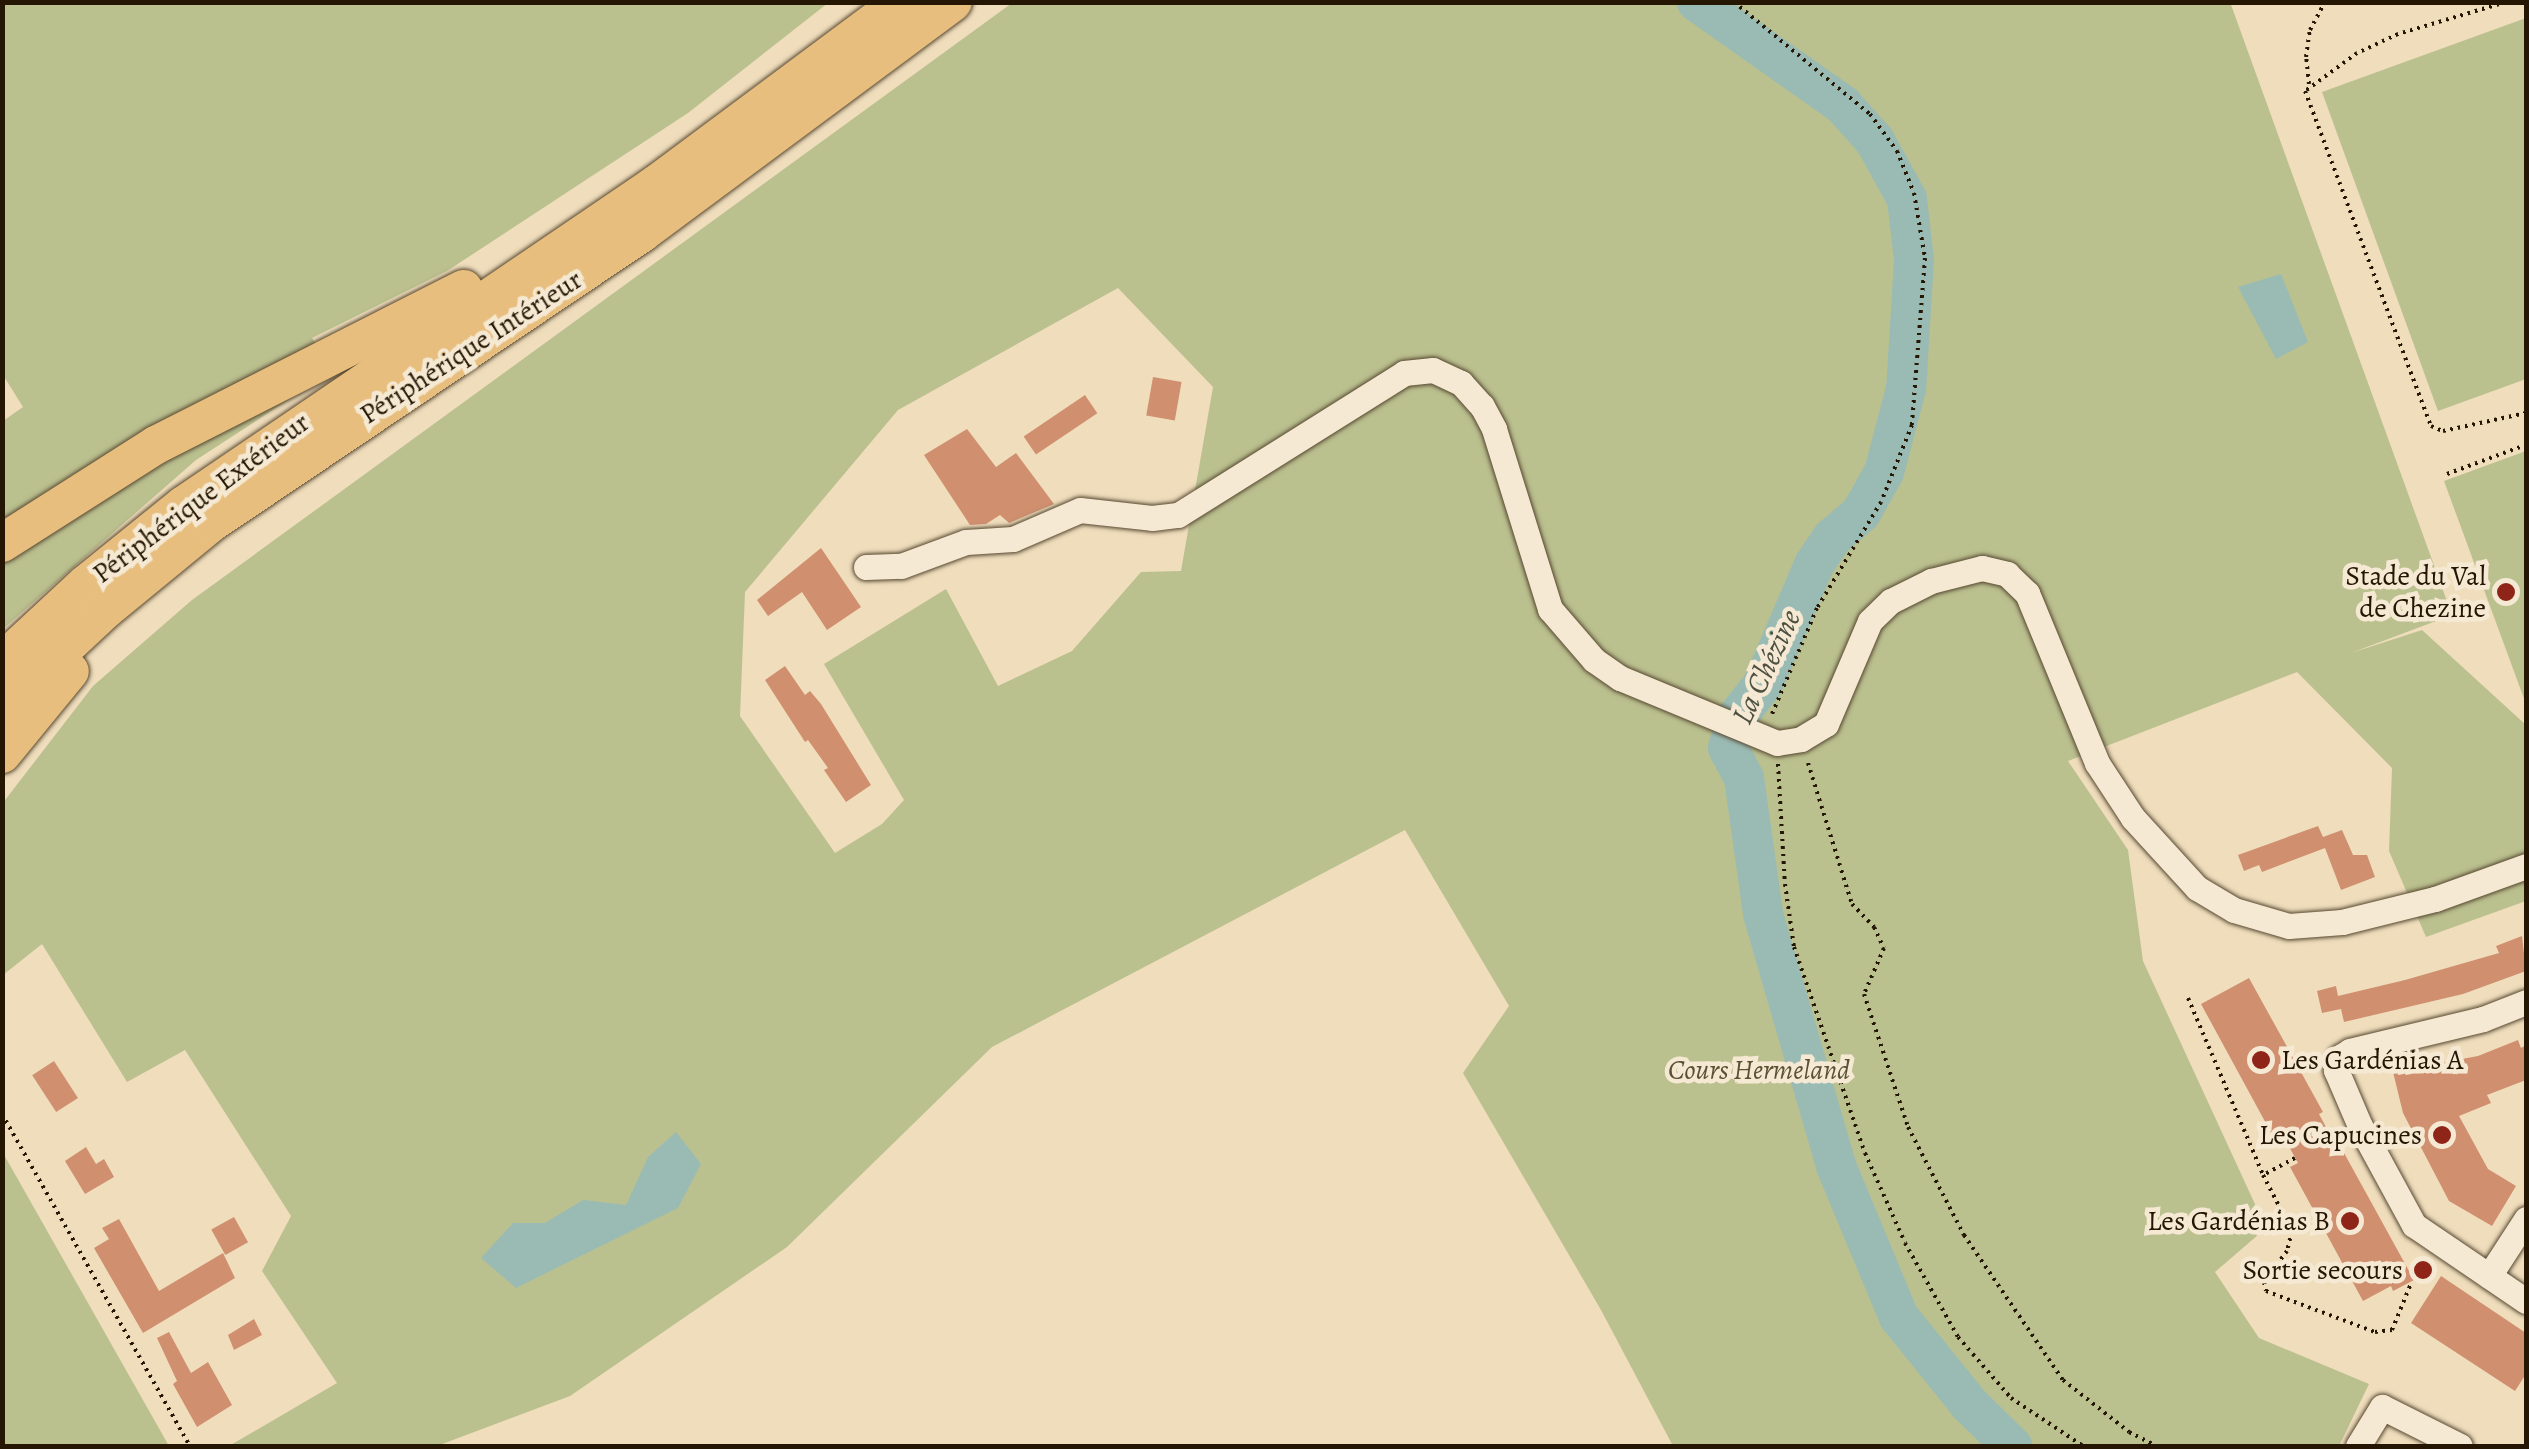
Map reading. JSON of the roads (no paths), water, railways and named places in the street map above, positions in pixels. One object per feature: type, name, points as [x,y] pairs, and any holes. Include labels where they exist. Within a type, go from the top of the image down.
[{"type":"highway","name":"Périphérique Extérieur","points":[[2,662],[86,584],[184,505],[702,152],[901,2]]},
{"type":"highway","name":"Périphérique Intérieur","points":[[2,706],[133,586],[256,490],[697,194],[953,2]]},
{"type":"highway","points":[[2,543],[156,445],[484,279],[509,285]]},
{"type":"highway","points":[[2,754],[72,668],[122,620],[133,586]]},
{"type":"street","points":[[866,567],[901,566],[966,542],[1013,538],[1080,510],[1152,518],[1178,515],[1404,373],[1433,370],[1461,383],[1482,406],[1494,429],[1550,610],[1594,660],[1620,678],[1722,722],[1780,740],[1826,724],[1870,621],[1891,601],[1931,581],[1982,568],[2006,574],[2027,593],[2097,763],[2132,818],[2197,888],[2234,910],[2289,926],[2342,922],[2436,899],[2526,866]]},
{"type":"street","points":[[2526,1002],[2483,1019],[2350,1050],[2336,1063],[2360,1126],[2414,1225],[2526,1301]]},
{"type":"street","points":[[2489,1276],[2526,1218]]},
{"type":"street","points":[[2358,1446],[2382,1406],[2460,1446]]},
{"type":"water","points":[[2281,274],[2308,342],[2276,359],[2238,287]]},
{"type":"water","points":[[676,1132],[701,1164],[678,1208],[516,1288],[481,1258],[513,1223],[545,1223],[583,1200],[626,1205],[648,1157]]},
{"type":"waterway","name":"La Chézine","points":[[1697,2],[1843,105],[1875,141],[1907,199],[1914,260],[1906,389],[1884,472],[1861,513],[1832,538],[1814,565],[1763,684],[1737,717],[1728,748],[1744,778],[1763,914],[1836,1166],[1899,1317],[1970,1405],[2012,1446]]},
{"type":"place","name":"Stade du Val de Chezine","points":[[2506,592]]},
{"type":"place","name":"Les Gardénias A","points":[[2261,1060]]},
{"type":"place","name":"Les Capucines","points":[[2442,1135]]},
{"type":"place","name":"Les Gardénias B","points":[[2350,1221]]},
{"type":"place","name":"Sortie secours","points":[[2423,1270]]},
{"type":"park label","name":"Cours Hermeland","points":[[1759,1070]]}]
